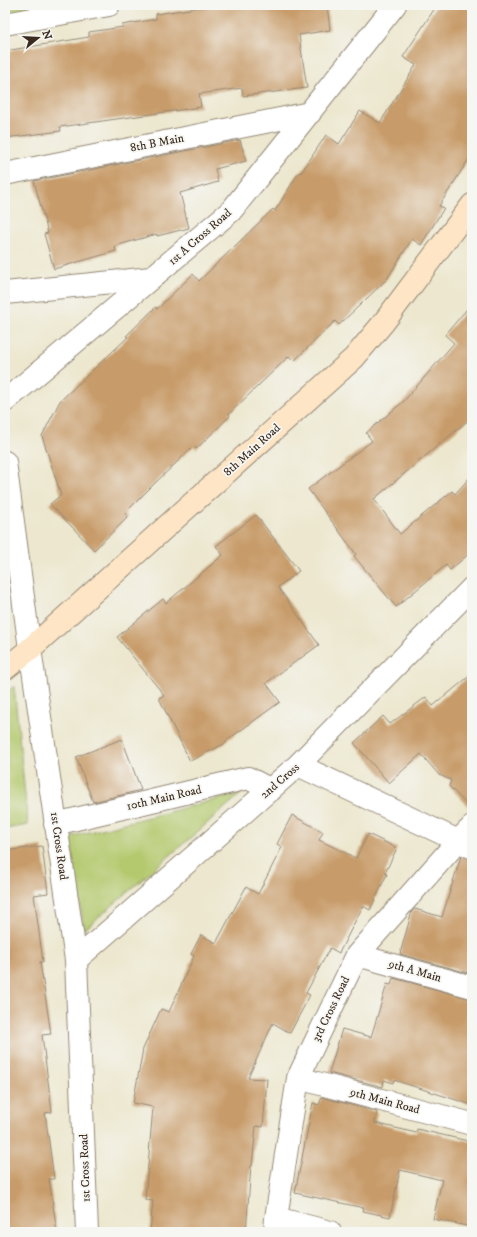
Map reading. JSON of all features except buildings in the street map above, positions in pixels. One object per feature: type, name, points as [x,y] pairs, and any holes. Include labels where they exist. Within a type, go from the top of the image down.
[{"type":"street","points":[[5,24],[109,5]]},
{"type":"street","name":"1st A Cross Road","points":[[5,401],[232,211],[395,5]]},
{"type":"street","name":"8th B Main","points":[[5,174],[310,113]]},
{"type":"street","name":"8th Main Road","points":[[5,669],[30,649],[354,358],[384,322],[472,205]]},
{"type":"street","points":[[5,293],[151,278]]},
{"type":"street","name":"1st Cross Road","points":[[5,462],[30,649],[76,960],[88,1232]]},
{"type":"street","name":"2nd Cross","points":[[76,960],[298,766],[472,588]]},
{"type":"street","points":[[298,766],[467,838]]},
{"type":"street","name":"10th Main Road","points":[[55,824],[248,778],[271,790]]},
{"type":"street","name":"3rd Cross Road","points":[[276,1225],[298,1078],[357,955],[467,838]]},
{"type":"street","name":"9th A Main","points":[[357,955],[472,987]]},
{"type":"street","name":"9th Main Road","points":[[298,1078],[472,1124]]},
{"type":"street","points":[[276,1225],[330,1232]]},
{"type":"green space","points":[[5,5],[110,5],[5,24]]},
{"type":"green space","points":[[14,686],[28,825],[5,829],[5,694]]},
{"type":"green space","points":[[242,793],[84,930],[70,837]]}]
